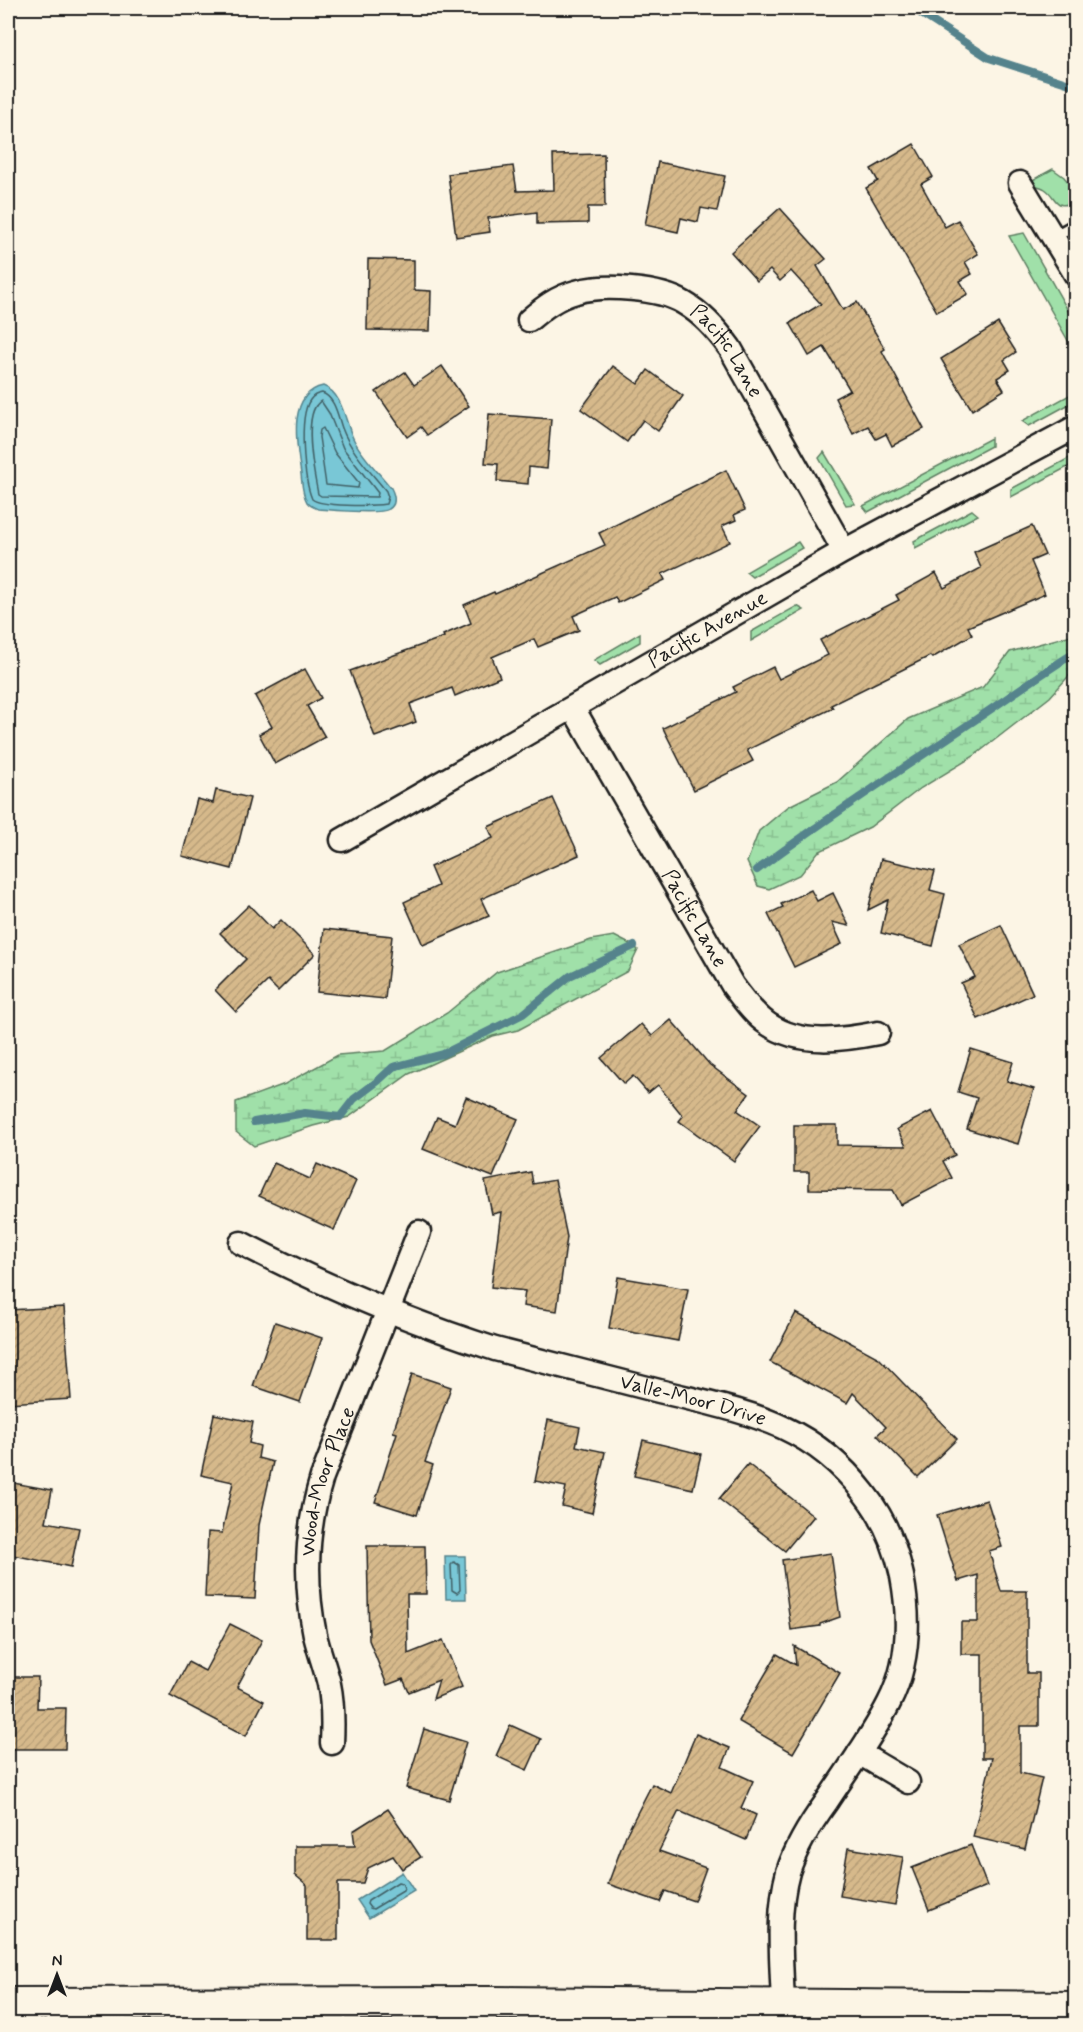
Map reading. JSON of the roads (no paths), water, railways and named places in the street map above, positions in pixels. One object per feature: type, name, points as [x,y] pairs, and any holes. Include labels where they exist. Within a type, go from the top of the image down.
[{"type":"street","points":[[1020,183],[1076,274]]},
{"type":"street","name":"Pacific Lane","points":[[528,320],[558,299],[577,291],[596,289],[644,290],[663,294],[683,302],[701,315],[716,328],[730,348],[844,551]]},
{"type":"street","name":"Pacific Avenue","points":[[342,840],[844,551],[1076,427]]},
{"type":"street","name":"Pacific Lane","points":[[573,708],[733,986],[749,1007],[768,1024],[790,1035],[819,1040],[878,1033]]},
{"type":"street","name":"Wood-Moor Place","points":[[333,1743],[332,1701],[315,1637],[308,1584],[309,1534],[322,1477],[419,1232]]},
{"type":"street","name":"Valle-Moor Drive","points":[[241,1243],[387,1311],[495,1348],[767,1420],[812,1442],[834,1459],[858,1485],[882,1521],[901,1571],[905,1594],[906,1641],[903,1662],[889,1703],[859,1753],[808,1828],[788,1872],[781,1918],[783,2007]]},
{"type":"street","points":[[859,1753],[908,1782]]},
{"type":"street","points":[[8,2004],[431,2009],[1076,2008]]},
{"type":"lane","points":[[1053,237],[1076,224]]},
{"type":"water","points":[[323,386],[330,390],[339,401],[356,445],[391,488],[394,502],[389,509],[366,512],[318,509],[307,502],[302,488],[296,436],[297,423],[303,399],[311,391]]},
{"type":"water","points":[[445,1556],[465,1556],[466,1599],[446,1599]]},
{"type":"water","points":[[402,1872],[414,1891],[369,1918],[357,1900]]},
{"type":"waterway","points":[[912,8],[989,58],[1076,86]]},
{"type":"waterway","points":[[757,870],[1076,652]]},
{"type":"waterway","points":[[254,1122],[305,1113],[340,1117],[354,1099],[393,1067],[443,1054],[523,1014],[570,976],[634,946]]}]
